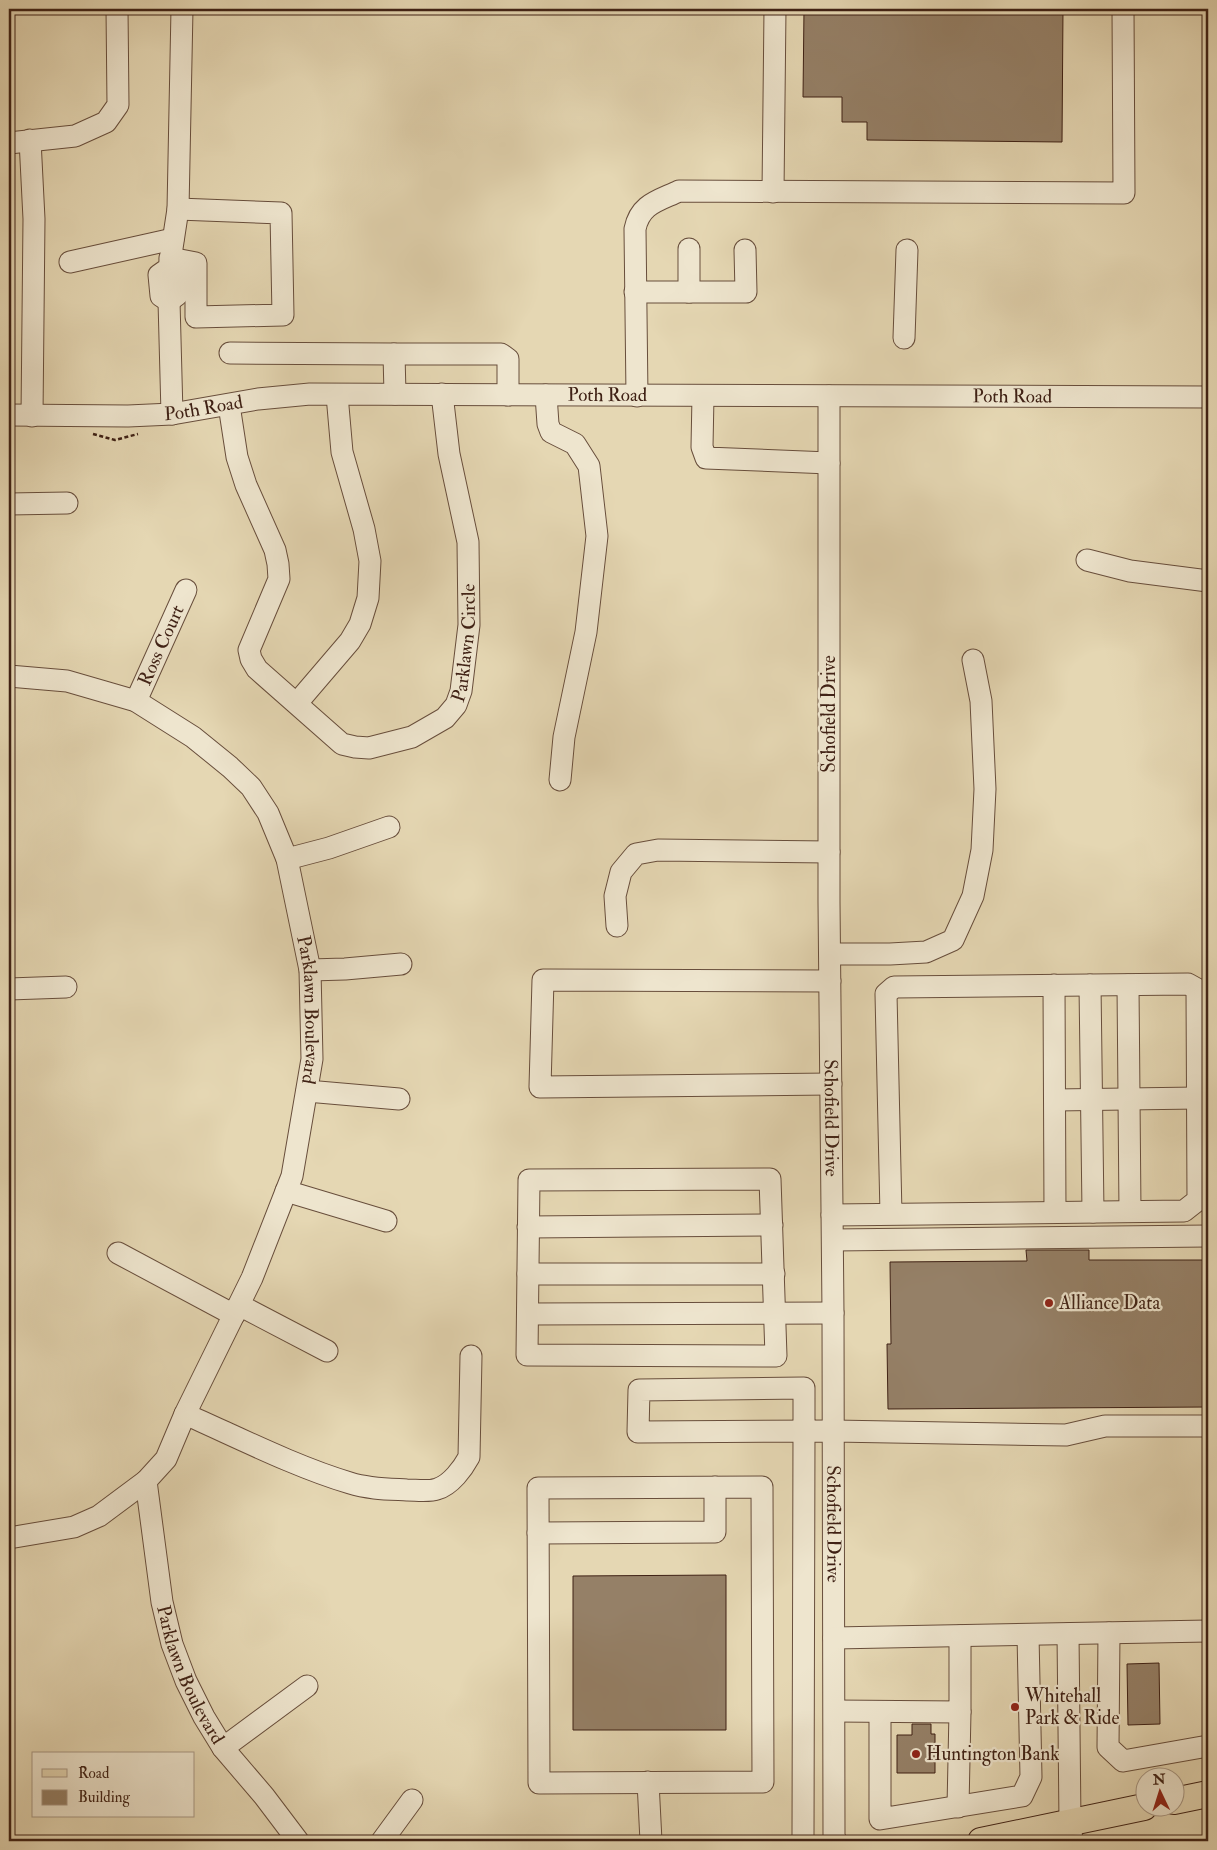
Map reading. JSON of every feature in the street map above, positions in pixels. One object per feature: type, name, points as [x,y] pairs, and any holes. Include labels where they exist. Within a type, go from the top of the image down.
[{"type":"main road","points":[[1184,1799],[1208,1794]]},
{"type":"main road","points":[[981,1841],[1071,1832],[1134,1810]]},
{"type":"street","points":[[9,143],[75,136],[106,122],[118,105],[117,9]]},
{"type":"street","points":[[172,414],[169,301],[177,295],[177,275],[171,255],[178,209],[182,9]]},
{"type":"street","points":[[773,192],[775,9]]},
{"type":"street","points":[[637,396],[635,229],[637,218],[651,204],[679,191],[1124,193],[1123,9]]},
{"type":"street","points":[[30,140],[34,220],[32,416]]},
{"type":"street","points":[[70,262],[171,255],[196,263],[196,317],[283,315],[281,213],[178,209]]},
{"type":"street","points":[[689,249],[689,292]]},
{"type":"street","points":[[636,292],[746,292],[745,250]]},
{"type":"street","points":[[904,338],[907,250]]},
{"type":"street","points":[[230,353],[501,354],[508,359],[508,394]]},
{"type":"street","points":[[394,354],[395,394]]},
{"type":"street","name":"Poth Road","points":[[9,415],[128,416],[172,414],[281,396],[395,394],[1208,397]]},
{"type":"street","name":"Parklawn Circle","points":[[229,405],[237,457],[246,485],[275,550],[278,564],[279,579],[249,650],[250,659],[257,669],[342,744],[355,748],[369,748],[412,737],[445,718],[456,705],[463,682],[469,625],[468,542],[449,454],[442,394]]},
{"type":"street","points":[[296,703],[350,641],[362,617],[368,598],[370,561],[364,529],[342,452],[337,395]]},
{"type":"street","points":[[546,395],[548,424],[551,432],[575,444],[589,466],[597,536],[586,632],[564,737],[560,780]]},
{"type":"street","points":[[703,396],[702,447],[706,458],[829,463]]},
{"type":"street","name":"Schofield Drive","points":[[829,396],[829,852],[834,1431],[834,1836],[836,1841]]},
{"type":"street","points":[[9,504],[67,503]]},
{"type":"street","points":[[1087,560],[1130,571],[1208,581]]},
{"type":"street","name":"Ross Court","points":[[136,701],[186,590]]},
{"type":"street","points":[[830,954],[926,952],[953,940],[973,896],[982,850],[985,789],[981,701],[974,660]]},
{"type":"street","name":"Parklawn Boulevard","points":[[9,676],[66,681],[136,701],[193,737],[251,787],[268,813],[287,859],[310,970],[312,1059],[292,1176],[252,1278],[185,1414],[166,1459],[146,1481],[99,1516],[74,1527],[9,1538]]},
{"type":"street","points":[[287,859],[328,848],[389,827]]},
{"type":"street","points":[[617,926],[615,896],[621,872],[636,854],[658,850],[829,852]]},
{"type":"street","points":[[310,970],[400,964]]},
{"type":"street","points":[[830,981],[544,980],[540,1087],[831,1084]]},
{"type":"street","points":[[832,1215],[1184,1211],[1198,1200],[1197,989],[1188,984],[894,987],[886,994],[891,1214]]},
{"type":"street","points":[[1054,985],[1055,1212]]},
{"type":"street","points":[[1090,985],[1093,1212]]},
{"type":"street","points":[[1128,985],[1130,1211]]},
{"type":"street","points":[[9,988],[66,987]]},
{"type":"street","points":[[307,1091],[399,1099]]},
{"type":"street","points":[[1055,1100],[1198,1098]]},
{"type":"street","points":[[770,1179],[776,1356],[527,1355],[528,1227],[529,1180],[770,1179]]},
{"type":"street","points":[[286,1191],[386,1221]]},
{"type":"street","points":[[528,1227],[772,1225]]},
{"type":"street","points":[[832,1240],[1208,1236]]},
{"type":"street","points":[[118,1253],[327,1351]]},
{"type":"street","points":[[528,1274],[774,1274]]},
{"type":"street","points":[[528,1314],[833,1313]]},
{"type":"street","points":[[185,1414],[303,1466],[351,1484],[378,1489],[438,1489],[449,1482],[464,1466],[469,1457],[470,1356]]},
{"type":"street","points":[[803,1838],[804,1603],[804,1431],[804,1388],[638,1390],[638,1432],[804,1431],[834,1431],[1066,1435],[1105,1426],[1208,1426]]},
{"type":"street","name":"Parklawn Boulevard","points":[[146,1481],[162,1602],[172,1644],[186,1681],[204,1717],[223,1748],[264,1796],[298,1841]]},
{"type":"street","points":[[538,1533],[715,1532],[715,1487]]},
{"type":"street","points":[[715,1487],[762,1487],[763,1782],[539,1783],[538,1488],[715,1487]]},
{"type":"street","points":[[804,1603],[834,1603]]},
{"type":"street","points":[[834,1638],[1208,1632]]},
{"type":"street","points":[[1109,1633],[1108,1747],[1123,1761],[1200,1748]]},
{"type":"street","points":[[880,1712],[880,1819],[1022,1796],[1031,1777],[1028,1634]]},
{"type":"street","points":[[1068,1634],[1071,1832]]},
{"type":"street","points":[[958,1807],[960,1636]]},
{"type":"street","points":[[223,1748],[308,1686]]},
{"type":"street","points":[[834,1711],[960,1712]]},
{"type":"street","points":[[648,1782],[651,1841]]},
{"type":"street","points":[[382,1841],[412,1800]]},
{"type":"building","points":[[804,9],[1063,9],[1062,142],[867,140],[867,122],[842,122],[842,97],[803,97]]},
{"type":"building","name":"Alliance Data","points":[[1026,1250],[1089,1250],[1089,1260],[1208,1260],[1208,1407],[888,1409],[887,1344],[891,1344],[890,1262],[1027,1261]]},
{"type":"building","points":[[726,1575],[726,1730],[573,1730],[573,1576]]},
{"type":"building","points":[[1159,1663],[1160,1724],[1128,1725],[1127,1664]]},
{"type":"building","name":"Huntington Bank","points":[[912,1724],[931,1724],[931,1734],[935,1734],[935,1773],[897,1773],[897,1735],[912,1735]]},
{"type":"place","name":"Alliance Data","points":[[1049,1303]]},
{"type":"place","name":"Whitehall Park & Ride","points":[[1015,1707]]},
{"type":"place","name":"Huntington Bank","points":[[916,1754]]}]
